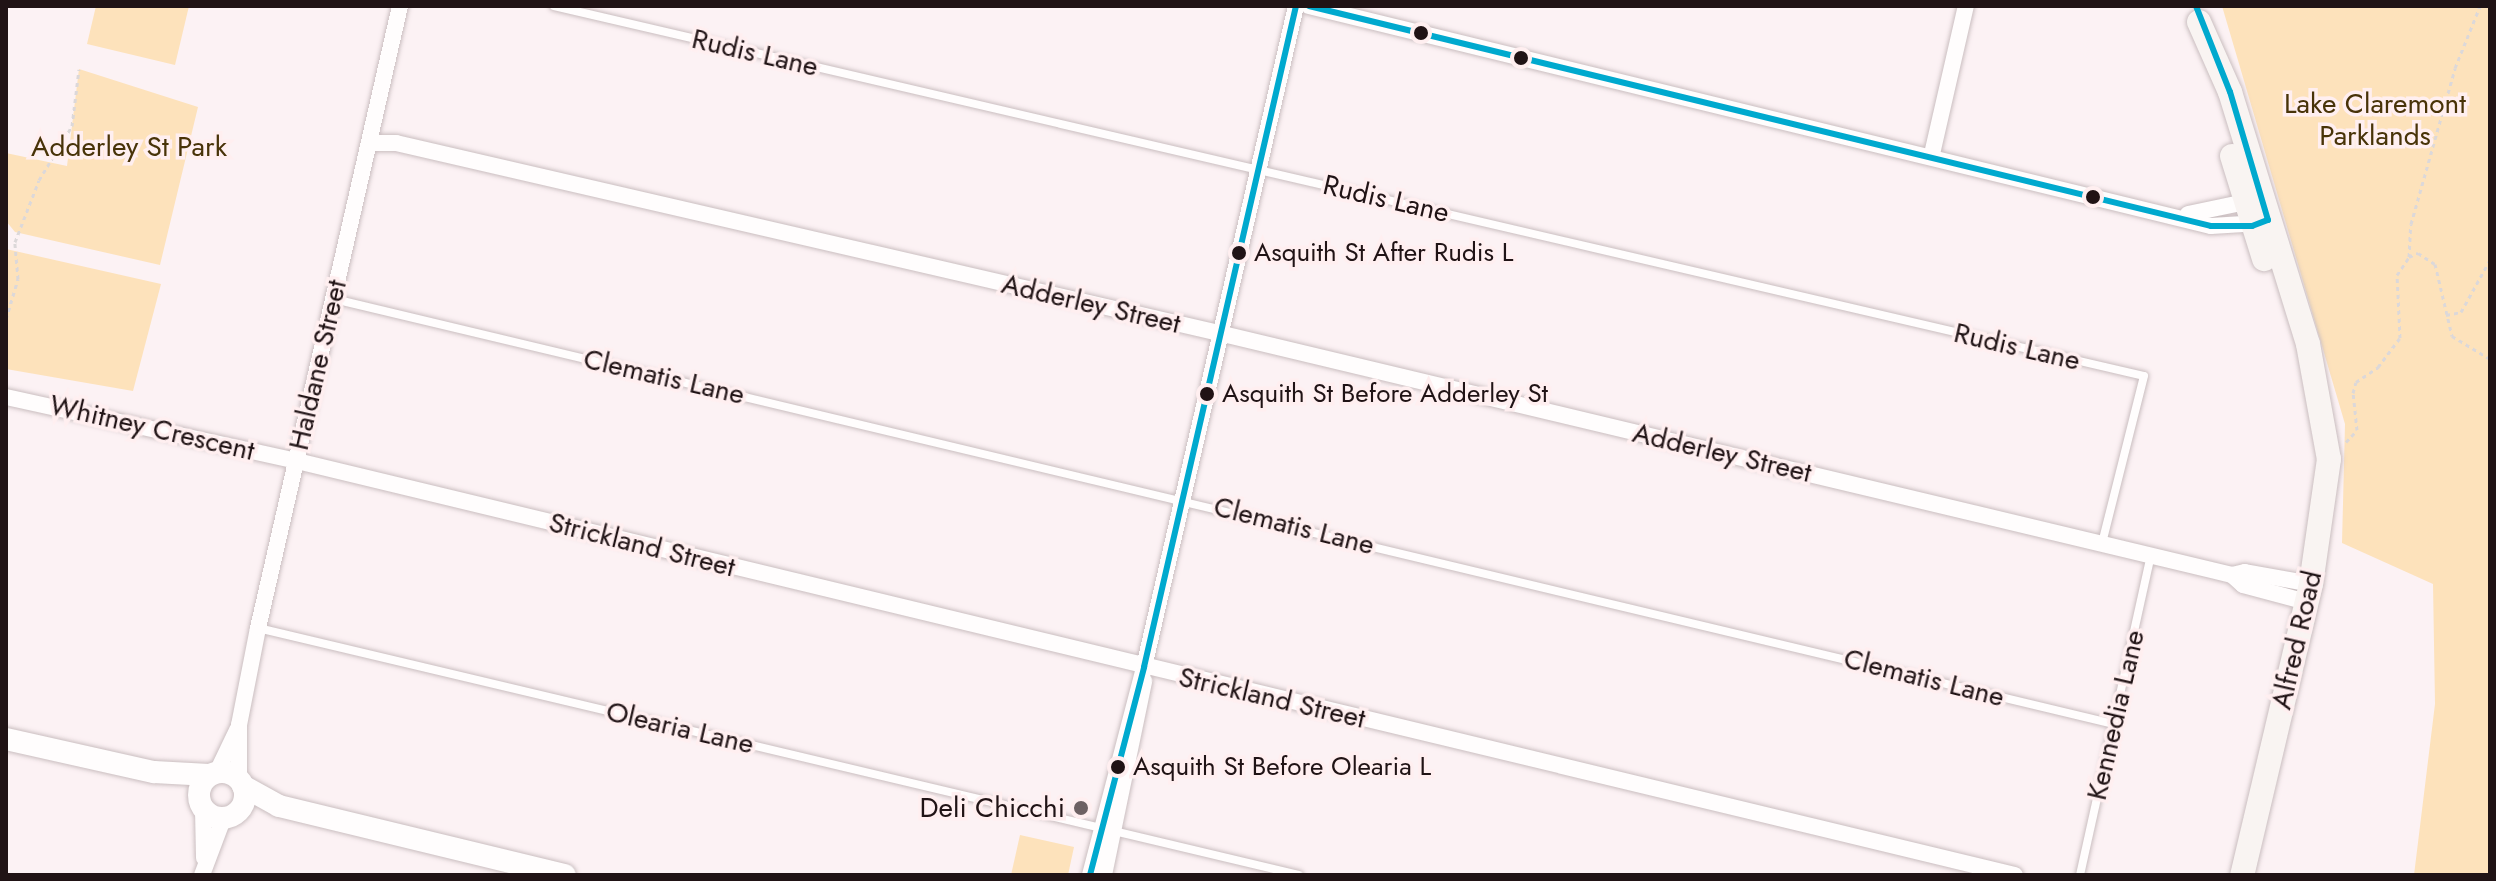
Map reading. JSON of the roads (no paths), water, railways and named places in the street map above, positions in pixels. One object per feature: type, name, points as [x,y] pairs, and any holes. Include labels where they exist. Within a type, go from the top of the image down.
[{"type":"main road","name":"Alfred Road","points":[[2198,14],[2257,212],[2319,403],[2326,443],[2326,506],[2309,593],[2242,875]]},
{"type":"main road","points":[[6,739],[154,772],[213,774],[241,783],[279,806]]},
{"type":"main road","points":[[154,772],[216,809],[279,806],[565,875]]},
{"type":"main road","points":[[213,774],[216,809]]},
{"type":"main road","points":[[216,809],[241,783]]},
{"type":"street","name":"Haldane Street","points":[[241,783],[239,725],[258,628],[400,6]]},
{"type":"street","points":[[1090,875],[1107,830],[1143,704],[1144,667],[1296,6]]},
{"type":"street","points":[[1309,6],[1932,154],[2179,215],[2211,226],[2257,212]]},
{"type":"street","points":[[1932,154],[1966,6]]},
{"type":"street","name":"Adderley Street","points":[[369,143],[396,143],[1223,334],[2232,575],[2245,572],[2309,593]]},
{"type":"street","points":[[2179,215],[2257,212]]},
{"type":"street","name":"Whitney Crescent","points":[[6,397],[297,461]]},
{"type":"street","name":"Strickland Street","points":[[297,461],[2015,875]]},
{"type":"street","name":"Haldane Street","points":[[213,774],[239,725]]},
{"type":"street","points":[[203,869],[216,809]]},
{"type":"street","points":[[1104,875],[1107,830]]},
{"type":"lane","name":"Rudis Lane","points":[[554,6],[2144,376],[2102,543]]},
{"type":"lane","name":"Clematis Lane","points":[[333,299],[1184,499],[2114,724]]},
{"type":"lane","name":"Kennedia Lane","points":[[2080,875],[2152,555]]},
{"type":"lane","name":"Olearia Lane","points":[[258,628],[1299,875]]},
{"type":"place","name":"Asquith St After Rudis L","points":[[1239,253]]},
{"type":"place","name":"Asquith St Before Adderley St","points":[[1207,394]]},
{"type":"place","name":"Asquith St Before Olearia L","points":[[1118,767]]},
{"type":"place","name":"Deli Chicchi","points":[[1081,808]]},
{"type":"park label","name":"Lake Claremont Parklands","points":[[2375,120]]},
{"type":"park label","name":"Adderley St Park","points":[[129,147]]}]
